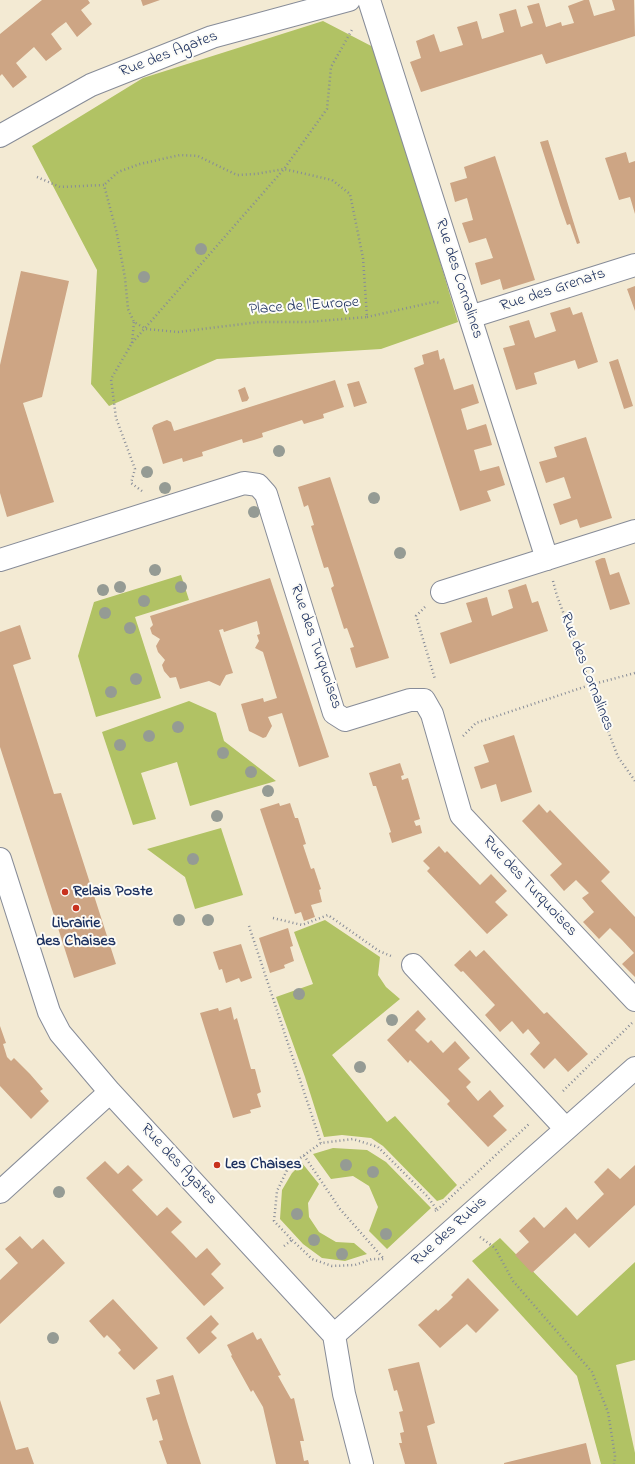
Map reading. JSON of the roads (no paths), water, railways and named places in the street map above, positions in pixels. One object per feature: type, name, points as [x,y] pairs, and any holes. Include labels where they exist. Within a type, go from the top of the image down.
[{"type":"street","name":"Rue des Agates","points":[[0,136],[91,84],[205,40],[349,0]]},
{"type":"street","name":"Rue des Cornalines","points":[[369,0],[547,559]]},
{"type":"street","name":"Rue des Grenats","points":[[468,310],[635,265]]},
{"type":"street","name":"Rue des Turquoises","points":[[0,560],[244,483],[258,485],[266,494],[334,712],[345,720],[410,700],[424,700],[432,714],[461,816],[635,1000]]},
{"type":"street","points":[[442,592],[635,530]]},
{"type":"street","name":"Rue des Agates","points":[[2,871],[50,1012],[60,1033],[110,1092],[334,1334]]},
{"type":"street","points":[[413,965],[566,1129]]},
{"type":"street","name":"Rue des Rubis","points":[[334,1334],[635,1068]]},
{"type":"street","points":[[0,1192],[110,1092]]},
{"type":"street","points":[[334,1334],[344,1394],[362,1464]]},
{"type":"place","name":"Relais Poste","points":[[65,892]]},
{"type":"place","name":"Librairie des Chaises","points":[[76,908]]},
{"type":"place","name":"Les Chaises","points":[[217,1165]]}]
